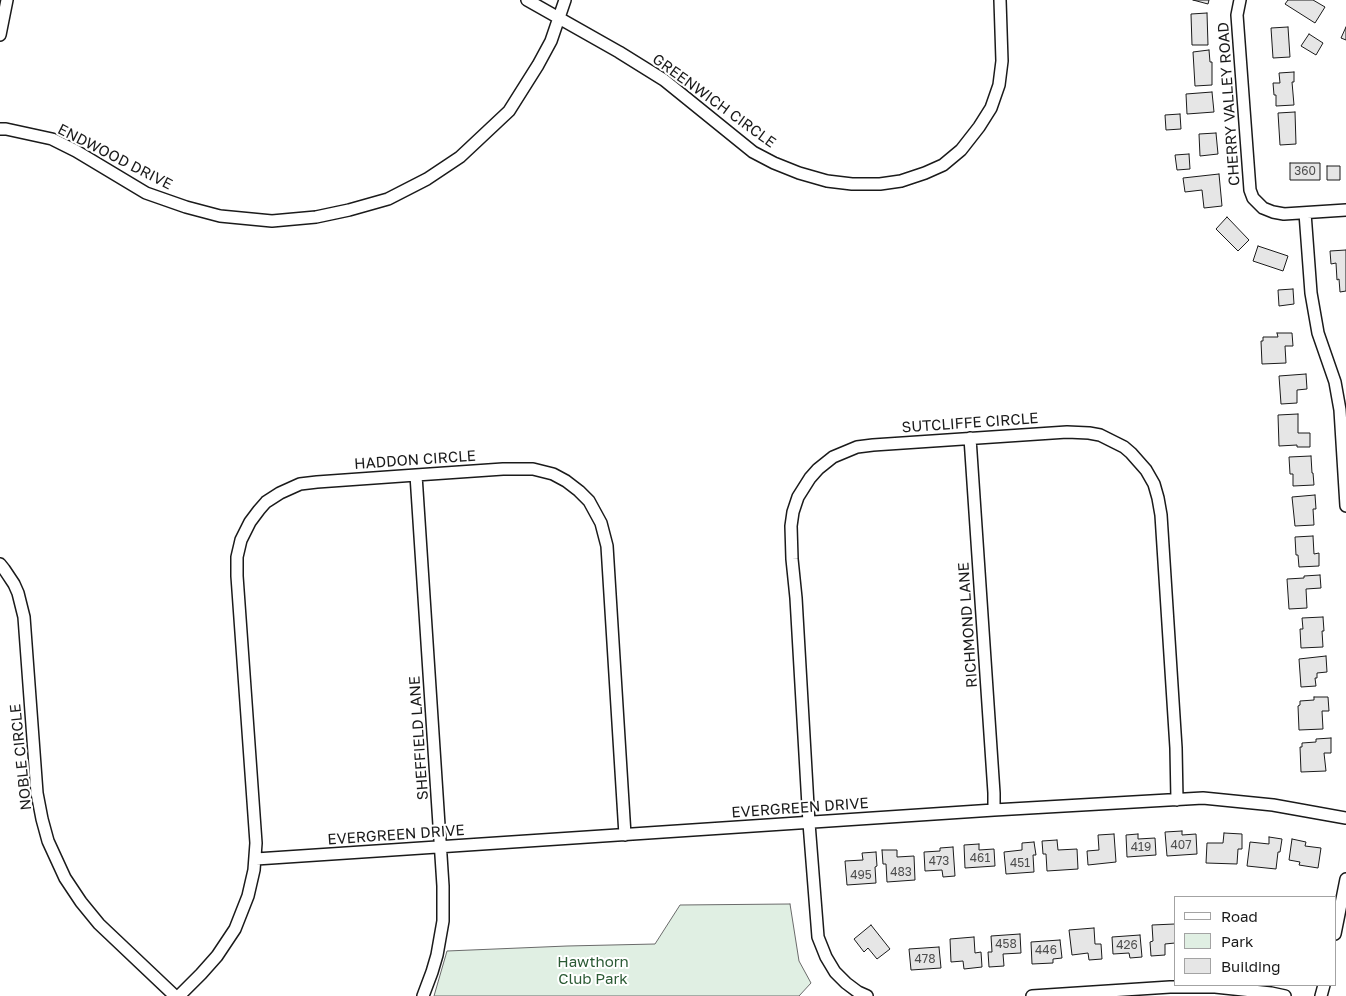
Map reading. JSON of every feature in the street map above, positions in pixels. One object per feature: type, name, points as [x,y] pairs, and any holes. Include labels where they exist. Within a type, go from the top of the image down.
[{"type":"street","points":[[0,36],[7,0]]},
{"type":"street","name":"GREENWICH CIRCLE","points":[[527,0],[664,80],[753,152],[799,173],[827,181],[852,184],[880,184],[901,181],[943,165],[961,150],[991,108],[999,85],[1002,62],[1000,0]]},
{"type":"street","name":"ENDWOOD DRIVE","points":[[0,129],[52,139],[76,151],[146,193],[220,216],[272,221],[316,217],[349,210],[388,198],[427,179],[460,157],[510,111],[547,49],[565,0]]},
{"type":"street","name":"CHERRY VALLEY ROAD","points":[[1240,0],[1237,15],[1250,190],[1253,198],[1263,208],[1284,214],[1346,210]]},
{"type":"street","points":[[1305,213],[1311,293],[1318,333],[1343,410],[1346,506]]},
{"type":"street","name":"SUTCLIFFE CIRCLE","points":[[867,996],[846,983],[835,972],[826,957],[818,937],[792,559],[791,526],[798,497],[810,478],[833,457],[857,447],[874,445],[1067,432],[1100,435],[1124,446],[1146,470],[1154,484],[1161,515],[1178,800]]},
{"type":"street","name":"RICHMOND LANE","points":[[970,438],[994,810]]},
{"type":"street","name":"HADDON CIRCLE","points":[[179,996],[202,974],[235,929],[248,896],[256,859],[237,558],[250,522],[259,510],[266,502],[280,493],[300,484],[503,469],[533,469],[553,474],[579,491],[598,516],[607,546],[625,835]]},
{"type":"street","name":"SHEFFIELD LANE","points":[[416,475],[443,886],[443,921],[437,955],[423,996]]},
{"type":"street","name":"NOBLE CIRCLE","points":[[0,564],[14,584],[24,617],[37,794],[48,841],[65,878],[99,924],[175,996]]},
{"type":"street","name":"EVERGREEN DRIVE","points":[[256,859],[1203,798],[1273,805],[1346,818]]},
{"type":"street","points":[[1336,929],[1346,880]]},
{"type":"street","points":[[1032,996],[1170,987],[1215,987],[1285,996]]},
{"type":"green space","name":"Hawthorn Club Park","points":[[790,904],[799,961],[811,983],[799,996],[434,996],[447,951],[655,944],[680,905]]},
{"type":"building","points":[[1193,0],[1209,0],[1208,4]]},
{"type":"building","points":[[1288,0],[1313,0],[1325,7],[1315,23],[1285,4]]},
{"type":"building","points":[[1207,13],[1208,45],[1192,45],[1191,14]]},
{"type":"building","points":[[1288,27],[1290,57],[1273,58],[1271,28]]},
{"type":"building","points":[[1346,27],[1346,40],[1341,38]]},
{"type":"building","points":[[1309,34],[1323,43],[1316,55],[1301,46]]},
{"type":"building","points":[[1209,50],[1210,62],[1212,62],[1212,85],[1195,86],[1193,52]]},
{"type":"building","points":[[1294,72],[1294,82],[1292,82],[1294,105],[1276,106],[1273,83],[1280,83],[1279,73]]},
{"type":"building","points":[[1212,92],[1214,112],[1187,114],[1186,94]]},
{"type":"building","points":[[1295,112],[1296,144],[1280,145],[1278,113]]},
{"type":"building","points":[[1180,114],[1181,129],[1166,130],[1165,115]]},
{"type":"building","points":[[1216,133],[1218,154],[1200,156],[1199,134]]},
{"type":"building","points":[[1189,154],[1190,169],[1177,170],[1175,155]]},
{"type":"building","points":[[1290,163],[1320,163],[1320,180],[1290,180]]},
{"type":"building","points":[[1327,166],[1340,166],[1340,180],[1327,180]]},
{"type":"building","points":[[1219,174],[1222,206],[1204,208],[1202,190],[1185,192],[1183,178]]},
{"type":"building","points":[[1227,217],[1249,240],[1238,251],[1216,229]]},
{"type":"building","points":[[1258,246],[1288,256],[1283,271],[1253,261]]},
{"type":"building","points":[[1346,250],[1346,291],[1340,292],[1336,263],[1331,264],[1330,251]]},
{"type":"building","points":[[1293,289],[1294,304],[1279,306],[1278,290]]},
{"type":"building","points":[[1277,333],[1292,333],[1293,346],[1285,346],[1286,363],[1262,364],[1261,341],[1263,341],[1263,337],[1278,337]]},
{"type":"building","points":[[1306,374],[1307,389],[1297,390],[1297,403],[1281,404],[1279,376]]},
{"type":"building","points":[[1298,414],[1298,433],[1310,433],[1310,447],[1297,447],[1297,445],[1279,446],[1278,415]]},
{"type":"building","points":[[1311,456],[1314,485],[1293,486],[1293,474],[1290,474],[1289,457]]},
{"type":"building","points":[[1315,495],[1316,509],[1313,509],[1314,525],[1295,526],[1292,497]]},
{"type":"building","points":[[1313,536],[1314,554],[1319,553],[1319,566],[1299,567],[1295,537]]},
{"type":"building","points":[[1320,575],[1321,588],[1306,589],[1307,608],[1289,609],[1287,579]]},
{"type":"building","points":[[1323,617],[1323,647],[1301,648],[1300,629],[1303,629],[1302,618]]},
{"type":"building","points":[[1326,656],[1327,672],[1317,673],[1317,678],[1315,678],[1316,686],[1301,687],[1299,659]]},
{"type":"building","points":[[1314,697],[1328,697],[1329,711],[1322,711],[1323,729],[1299,730],[1298,706],[1300,701],[1314,700]]},
{"type":"building","points":[[1331,738],[1331,753],[1324,753],[1326,771],[1301,772],[1300,747],[1302,747],[1302,743],[1316,742],[1316,739]]},
{"type":"building","points":[[1182,831],[1182,835],[1196,834],[1197,854],[1167,856],[1165,832]]},
{"type":"building","points":[[1224,833],[1242,834],[1242,849],[1238,849],[1237,864],[1206,863],[1207,843],[1223,843]]},
{"type":"building","points":[[1114,834],[1116,862],[1088,865],[1087,851],[1099,850],[1098,835]]},
{"type":"building","points":[[1138,834],[1138,839],[1155,838],[1156,855],[1127,857],[1126,835]]},
{"type":"building","points":[[1269,837],[1282,839],[1276,869],[1247,866],[1250,842],[1269,844]]},
{"type":"building","points":[[1292,839],[1306,842],[1305,846],[1321,848],[1318,868],[1299,865],[1300,862],[1289,860]]},
{"type":"building","points":[[1057,840],[1058,850],[1077,849],[1078,869],[1047,871],[1046,854],[1043,854],[1042,841]]},
{"type":"building","points":[[1034,842],[1036,855],[1033,855],[1034,872],[1006,874],[1004,852],[1022,850],[1022,843]]},
{"type":"building","points":[[979,844],[979,850],[994,849],[995,866],[965,868],[964,845]]},
{"type":"building","points":[[953,847],[955,876],[943,877],[942,870],[925,871],[924,852],[940,851],[940,848]]},
{"type":"building","points":[[882,850],[897,850],[897,857],[914,856],[915,880],[887,882],[886,864],[883,864]]},
{"type":"building","points":[[876,852],[876,883],[847,885],[845,861],[863,860],[862,853]]},
{"type":"building","points":[[1174,924],[1174,943],[1165,944],[1165,955],[1151,956],[1150,942],[1153,941],[1152,925]]},
{"type":"building","points":[[871,925],[890,949],[877,959],[868,948],[864,952],[854,939]]},
{"type":"building","points":[[1094,928],[1095,944],[1101,944],[1102,959],[1089,960],[1088,953],[1072,955],[1069,930]]},
{"type":"building","points":[[1020,934],[1021,953],[1003,954],[1004,966],[989,967],[988,952],[992,952],[991,936]]},
{"type":"building","points":[[1140,935],[1142,957],[1130,958],[1129,953],[1113,954],[1112,937]]},
{"type":"building","points":[[974,937],[975,953],[981,952],[982,967],[964,969],[963,961],[951,962],[950,939]]},
{"type":"building","points":[[1060,940],[1062,958],[1053,959],[1053,963],[1032,964],[1031,942]]},
{"type":"building","points":[[939,947],[941,968],[911,970],[909,949]]}]
